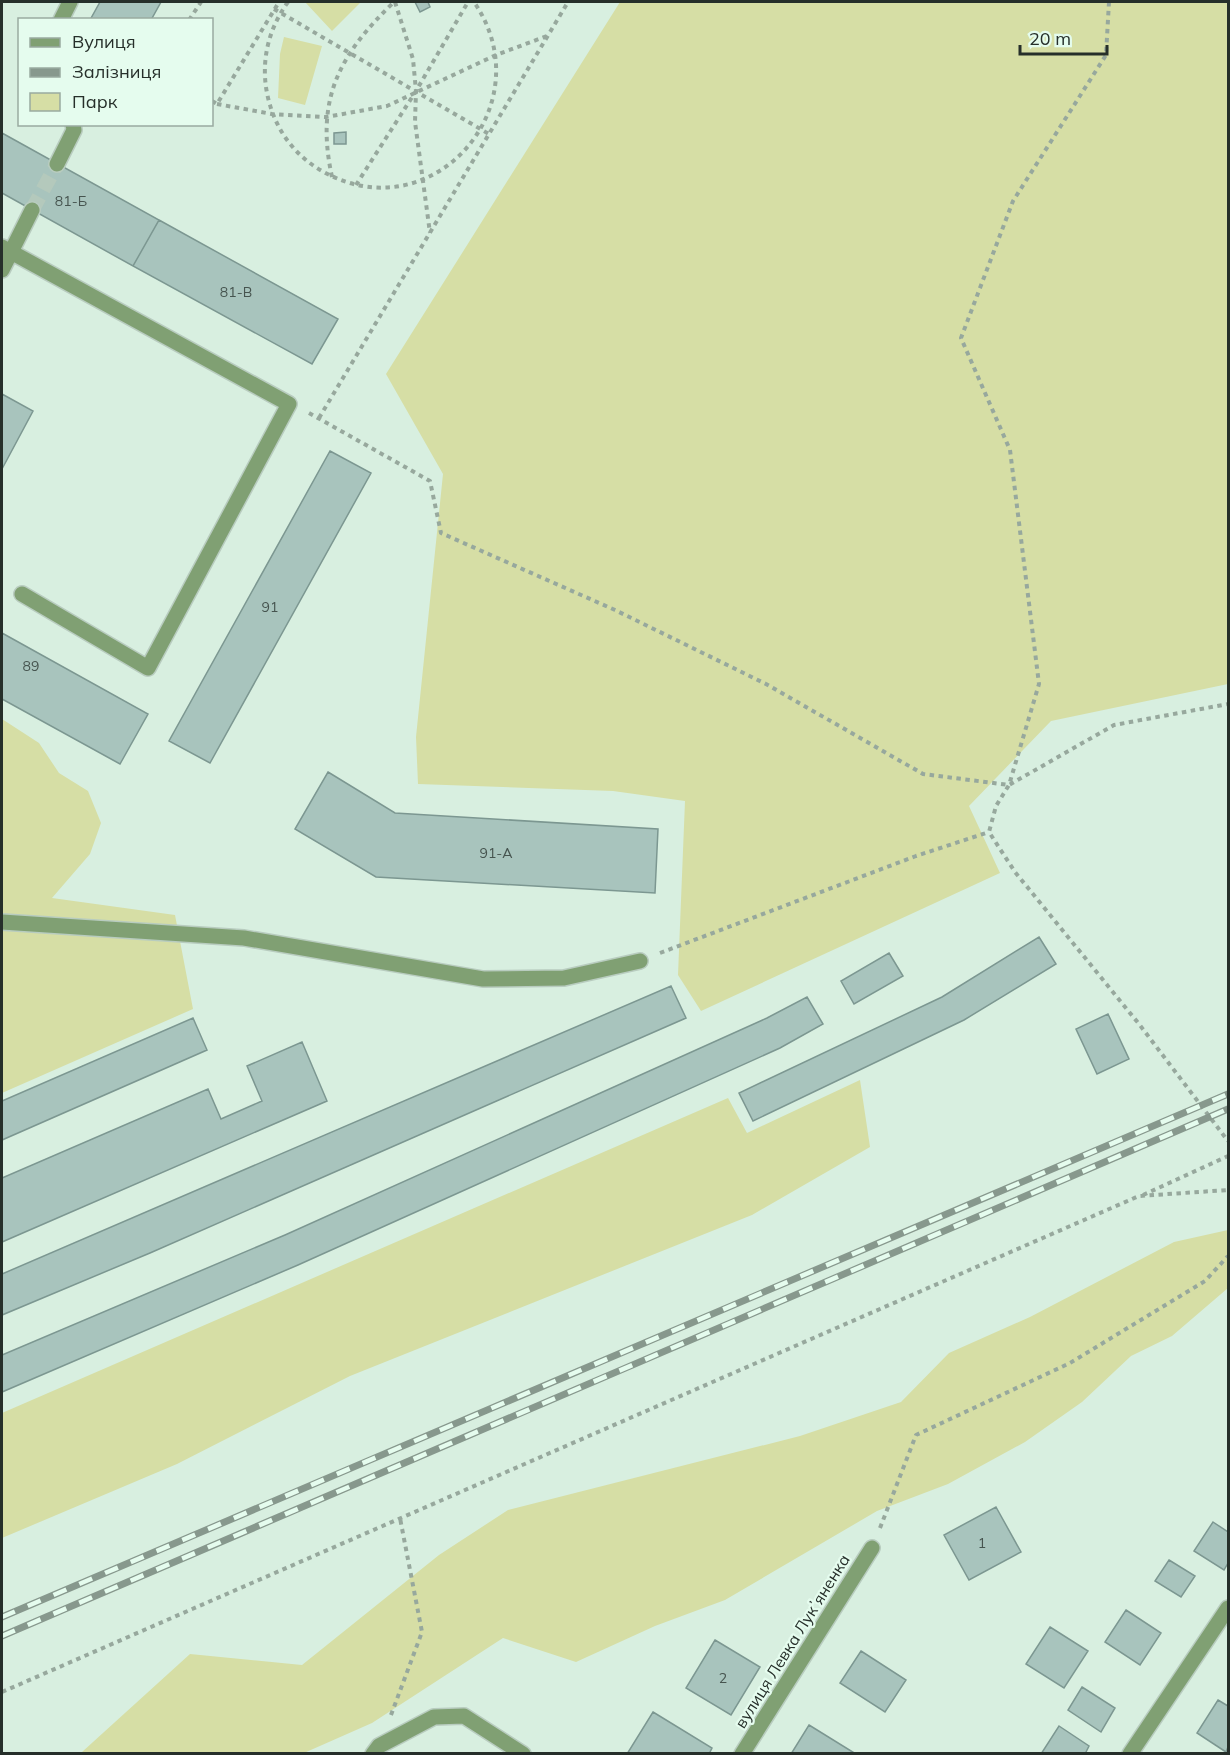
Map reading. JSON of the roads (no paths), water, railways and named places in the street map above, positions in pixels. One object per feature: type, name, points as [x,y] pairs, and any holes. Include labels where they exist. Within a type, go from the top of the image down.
[{"type":"street","points":[[62,18],[70,2]]},
{"type":"street","points":[[57,164],[74,130],[73,126]]},
{"type":"street","points":[[2,270],[6,249],[32,210]]},
{"type":"street","points":[[6,249],[289,404],[148,668],[22,594]]},
{"type":"street","points":[[2,922],[244,938],[483,979],[564,978],[640,961]]},
{"type":"street","name":"вулиця Левка Лукʼяненка","points":[[742,1754],[872,1548]]},
{"type":"street","points":[[1130,1754],[1228,1608]]},
{"type":"street","points":[[376,1750],[434,1717],[464,1716],[523,1754]]},
{"type":"tunnel","points":[[32,210],[57,164]]},
{"type":"railway","points":[[2,1617],[1228,1094]]},
{"type":"railway","points":[[2,1636],[1228,1109]]}]
